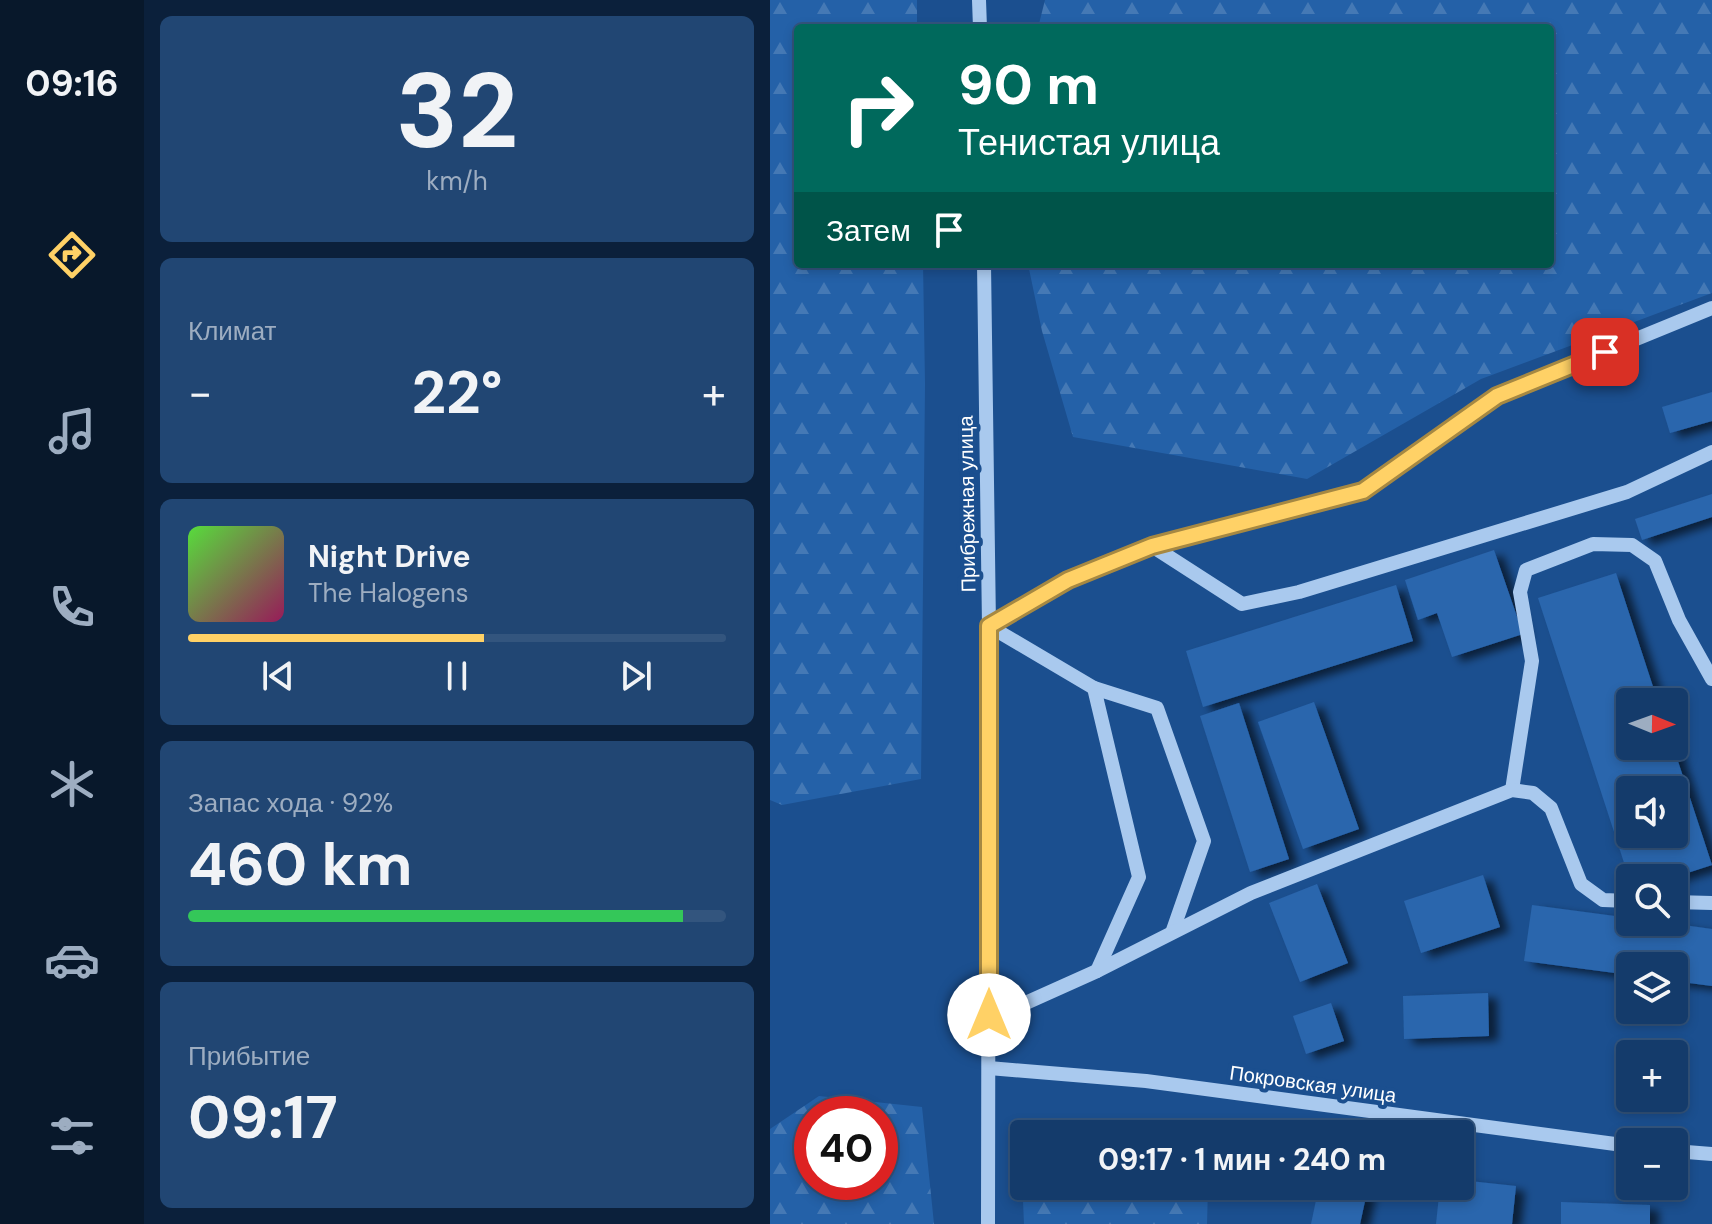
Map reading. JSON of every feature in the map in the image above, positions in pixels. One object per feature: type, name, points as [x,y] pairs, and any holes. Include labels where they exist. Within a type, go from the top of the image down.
[{"type":"street","points":[[979,0],[980,24]]},
{"type":"street","name":"Прибрежная улица","points":[[984,268],[989,626],[988,1224]]},
{"type":"street","points":[[1173,930],[1204,841],[1157,708],[1094,688],[989,626],[1068,580],[1152,546],[1363,491],[1497,396],[1712,308]]},
{"type":"street","points":[[1152,546],[1242,604],[1299,592],[1627,492],[1712,452]]},
{"type":"street","points":[[1512,790],[1532,661],[1520,592],[1526,570],[1593,544],[1632,545],[1655,561],[1679,620],[1712,679]]},
{"type":"street","points":[[1094,688],[1139,877],[1097,971]]},
{"type":"street","points":[[989,1015],[1019,1006],[1097,971],[1251,893],[1512,790],[1533,793],[1551,808],[1581,884],[1603,900],[1616,900]]},
{"type":"street","points":[[1688,902],[1712,903]]},
{"type":"street","name":"Покровская улица","points":[[989,1068],[1146,1081],[1616,1144]]},
{"type":"street","points":[[1688,1152],[1712,1154]]},
{"type":"green space","points":[[770,0],[917,0],[917,24],[794,24],[794,268],[923,268],[925,384],[921,779],[782,805],[770,800]]},
{"type":"green space","points":[[1045,0],[1712,0],[1712,293],[1481,379],[1307,479],[1073,437],[1042,331],[1029,268],[1554,268],[1554,24],[1039,24]]},
{"type":"green space","points":[[898,1104],[922,1107],[934,1224],[770,1224],[770,1129],[794,1113],[794,1200],[898,1200]]},
{"type":"green space","points":[[1023,1200],[1208,1200],[1207,1224],[1024,1224]]},
{"type":"building","points":[[1712,392],[1712,421],[1670,433],[1662,407]]},
{"type":"building","points":[[1712,494],[1712,517],[1642,540],[1635,519]]},
{"type":"building","points":[[1494,550],[1523,634],[1452,657],[1437,613],[1418,620],[1405,580]]},
{"type":"building","points":[[1616,573],[1653,688],[1616,688],[1616,760],[1678,760],[1683,776],[1616,776],[1616,838],[1538,598]]},
{"type":"building","points":[[1396,585],[1413,641],[1203,707],[1186,651]]},
{"type":"building","points":[[1314,702],[1359,829],[1303,849],[1258,722]]},
{"type":"building","points":[[1239,703],[1289,859],[1250,872],[1200,716]]},
{"type":"building","points":[[1688,792],[1712,865],[1688,873],[1688,864],[1624,864],[1619,848],[1688,848]]},
{"type":"building","points":[[1483,875],[1500,927],[1421,953],[1404,901]]},
{"type":"building","points":[[1317,884],[1348,963],[1300,982],[1269,903]]},
{"type":"building","points":[[1532,905],[1616,916],[1616,936],[1688,936],[1688,926],[1712,929],[1712,986],[1688,983],[1688,952],[1616,952],[1616,973],[1524,961]]},
{"type":"building","points":[[1488,993],[1489,1036],[1404,1039],[1403,996]]},
{"type":"building","points":[[1331,1003],[1344,1041],[1306,1054],[1293,1016]]},
{"type":"building","points":[[1474,1182],[1516,1186],[1512,1224],[1436,1224],[1439,1200],[1474,1200]]},
{"type":"building","points":[[1316,1200],[1365,1200],[1360,1224],[1311,1224]]},
{"type":"building","points":[[1561,1202],[1650,1205],[1650,1224],[1561,1224]]},
{"type":"route","points":[[989,1015],[989,626],[1068,580],[1152,546],[1363,491],[1497,396],[1605,352]]}]
